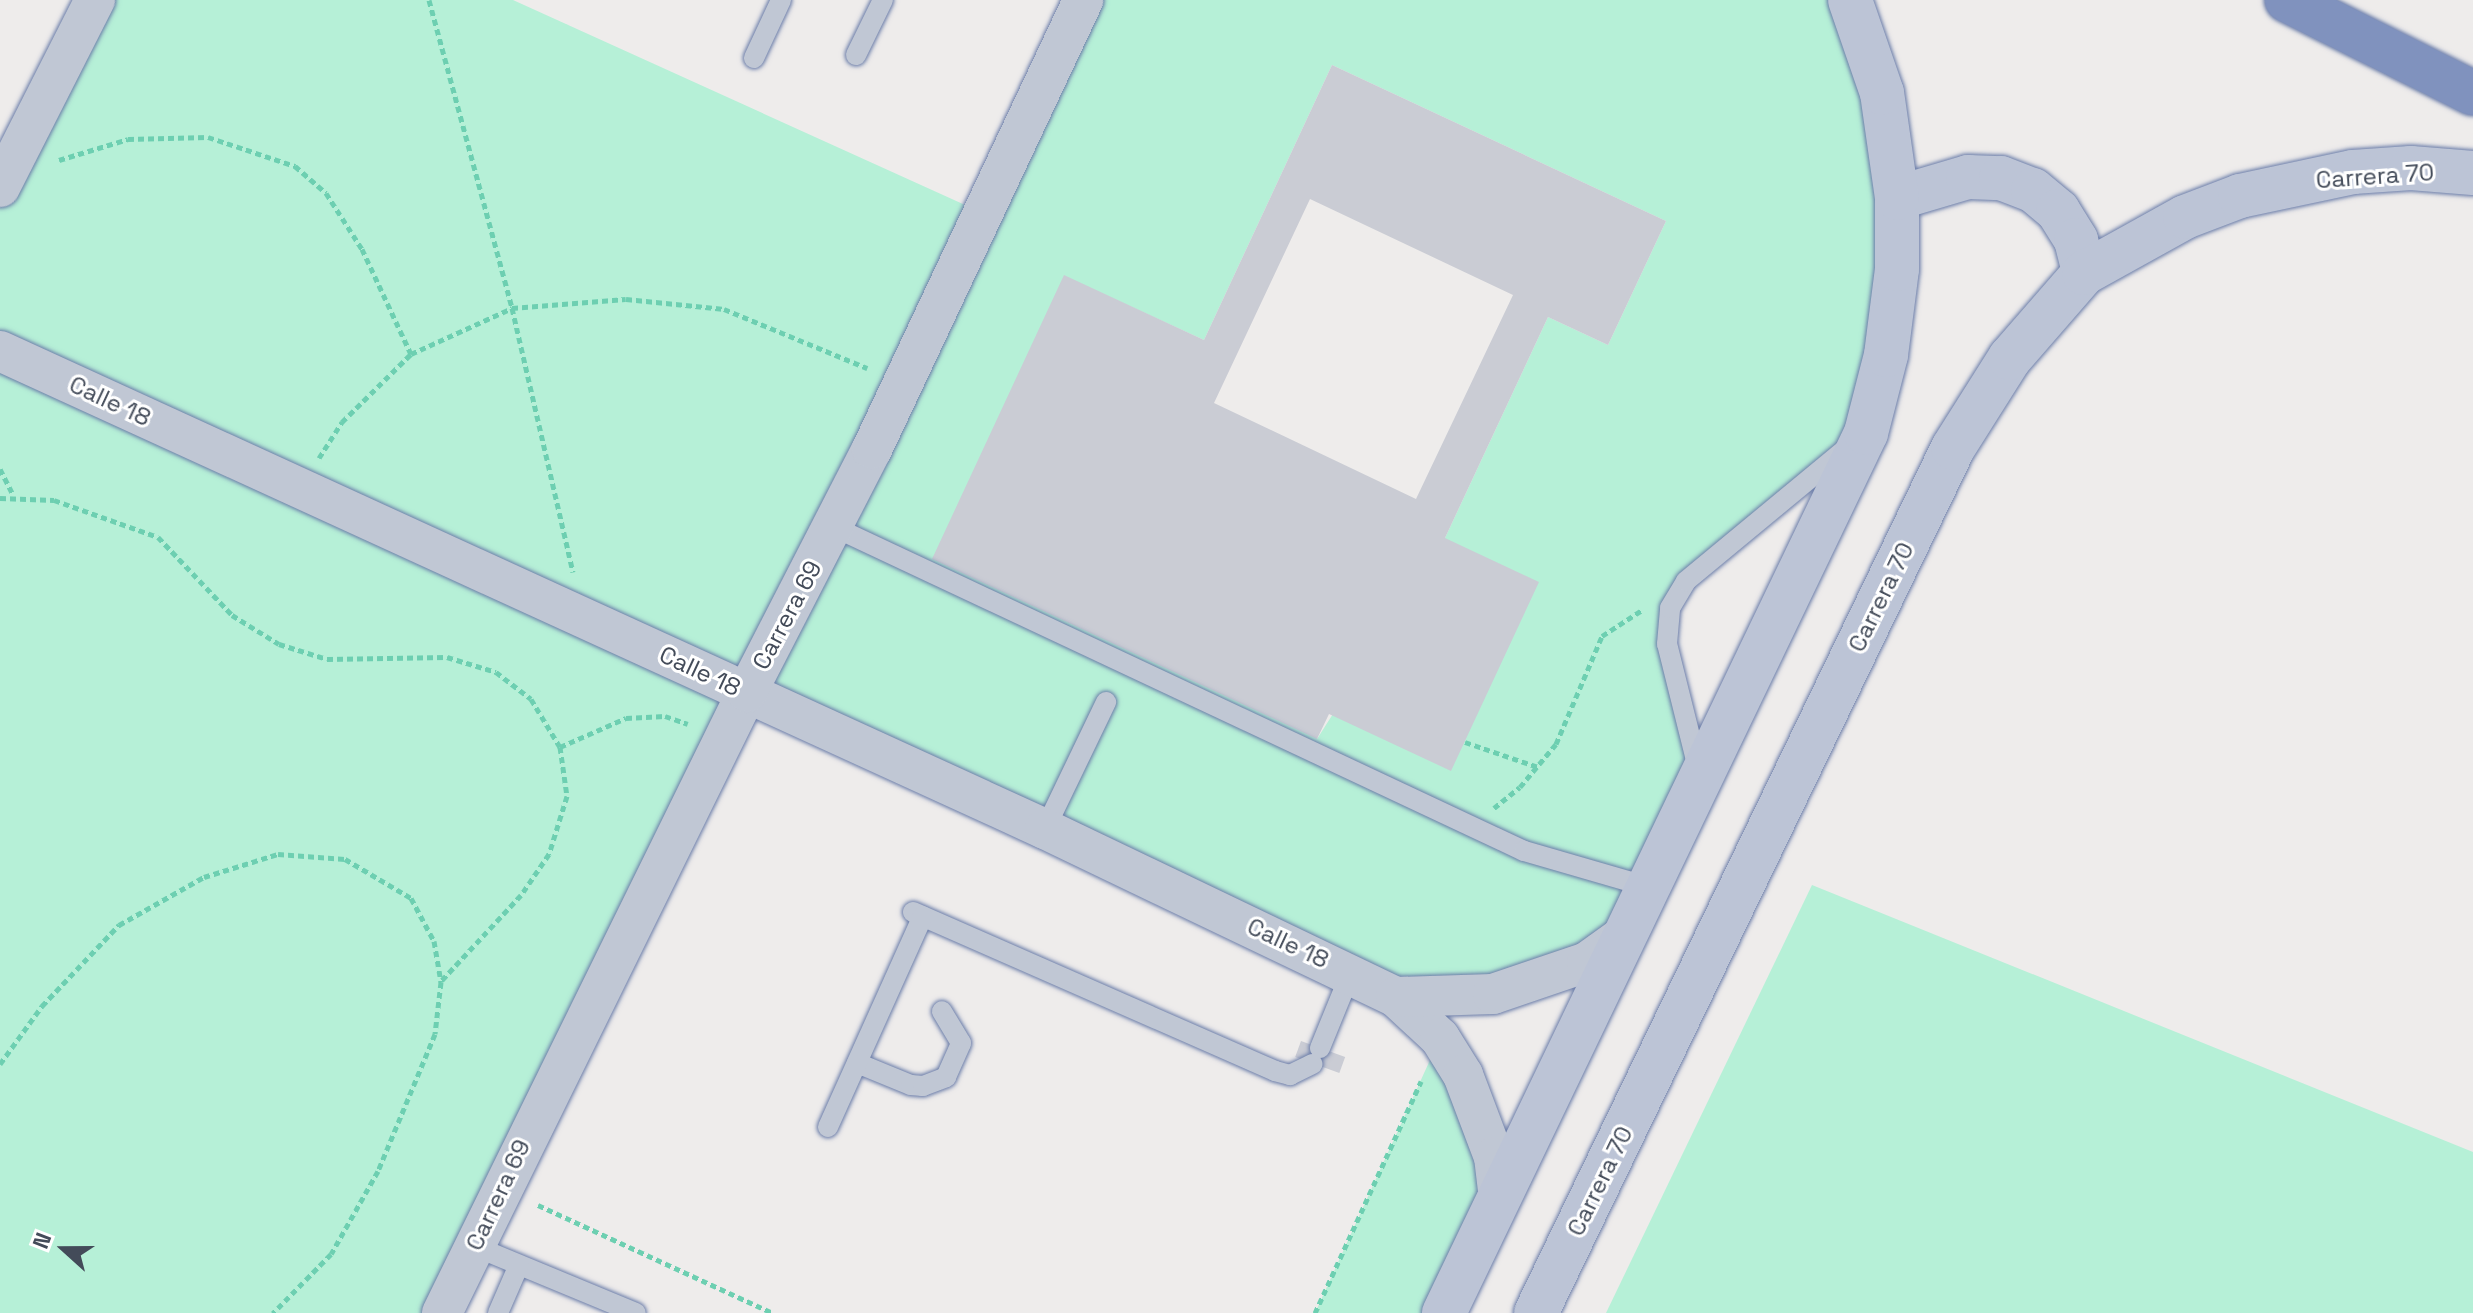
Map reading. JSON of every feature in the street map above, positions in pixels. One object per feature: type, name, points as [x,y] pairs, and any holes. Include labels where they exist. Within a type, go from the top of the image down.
[{"type":"highway","points":[[2287,0],[2473,93]]},
{"type":"street","points":[[0,187],[95,0]]},
{"type":"street","name":"Carrera 69","points":[[442,1313],[500,1187],[747,692],[834,527],[1083,0]]},
{"type":"street","points":[[1444,1313],[1866,433],[1888,340],[1897,269],[1897,198],[1882,93],[1850,0]]},
{"type":"street","name":"Carrera 70","points":[[1536,1313],[1953,448],[2010,358],[2084,273],[2185,217],[2296,181],[2411,168],[2473,173]]},
{"type":"street","points":[[1897,198],[1968,177],[2001,178],[2033,190],[2058,211],[2076,240],[2084,273]]},
{"type":"street","name":"Calle 18","points":[[0,351],[1045,829],[1351,972],[1396,997],[1440,1038],[1481,1114],[1499,1199]]},
{"type":"street","points":[[1396,997],[1493,994],[1587,962],[1626,934]]},
{"type":"lane","points":[[754,58],[781,0]]},
{"type":"lane","points":[[856,55],[883,0]]},
{"type":"lane","points":[[1701,780],[1667,644],[1670,608],[1686,581],[1866,433]]},
{"type":"lane","points":[[834,527],[1524,851],[1649,887]]},
{"type":"lane","points":[[1045,829],[1106,702]]},
{"type":"lane","points":[[828,1127],[918,914],[1263,1066],[1290,1075],[1316,1056],[1351,972]]},
{"type":"lane","points":[[857,1063],[911,1085],[923,1086],[946,1077],[961,1043],[942,1011]]},
{"type":"lane","points":[[474,1246],[636,1313]]},
{"type":"lane","points":[[498,1313],[519,1265]]},
{"type":"path","points":[[429,0],[512,308],[576,584]]},
{"type":"path","points":[[50,163],[128,139],[208,137],[295,166],[326,193],[362,249],[411,354]]},
{"type":"path","points":[[316,463],[342,422],[411,354],[512,308],[626,299],[724,309],[876,372]]},
{"type":"path","points":[[0,469],[13,495]]},
{"type":"path","points":[[0,498],[13,495],[101,513],[158,537],[232,615],[279,644],[327,659],[447,657],[496,672],[531,699],[560,747],[567,796],[549,854],[521,895],[441,982]]},
{"type":"path","points":[[1466,825],[1520,787],[1538,767],[1577,702],[1602,636],[1648,607],[1670,608]]},
{"type":"path","points":[[560,747],[626,718],[665,716],[698,728]]},
{"type":"path","points":[[1465,742],[1538,767]]},
{"type":"path","points":[[0,1064],[42,1006],[119,925],[204,877],[278,854],[345,859],[411,898],[434,941],[441,982],[430,1047],[378,1171],[331,1254],[273,1313]]},
{"type":"path","points":[[1315,1313],[1440,1038]]},
{"type":"path","points":[[500,1187],[773,1313]]},
{"type":"green space","points":[[95,0],[513,0],[985,214],[1086,0],[1850,0],[1897,198],[1866,433],[1670,608],[1691,747],[1626,934],[1445,999],[747,692],[442,1313],[0,1313],[0,187]],"holes":[[[1332,65],[1666,221],[1608,345],[1548,317],[1445,538],[1317,739],[1064,276],[1204,340]]]},
{"type":"green space","points":[[1812,885],[2473,1152],[2473,1313],[1606,1313]]},
{"type":"green space","points":[[1440,1038],[1494,1157],[1444,1313],[1315,1313]]},
{"type":"building","points":[[1332,65],[1666,221],[1608,345],[1548,317],[1445,538],[1539,582],[1451,771],[1329,714],[1317,739],[932,559],[1064,275],[1204,340]],"holes":[[[1310,199],[1513,295],[1416,499],[1214,403]]]},
{"type":"building","points":[[1301,1041],[1345,1057],[1339,1073],[1295,1057]]}]
